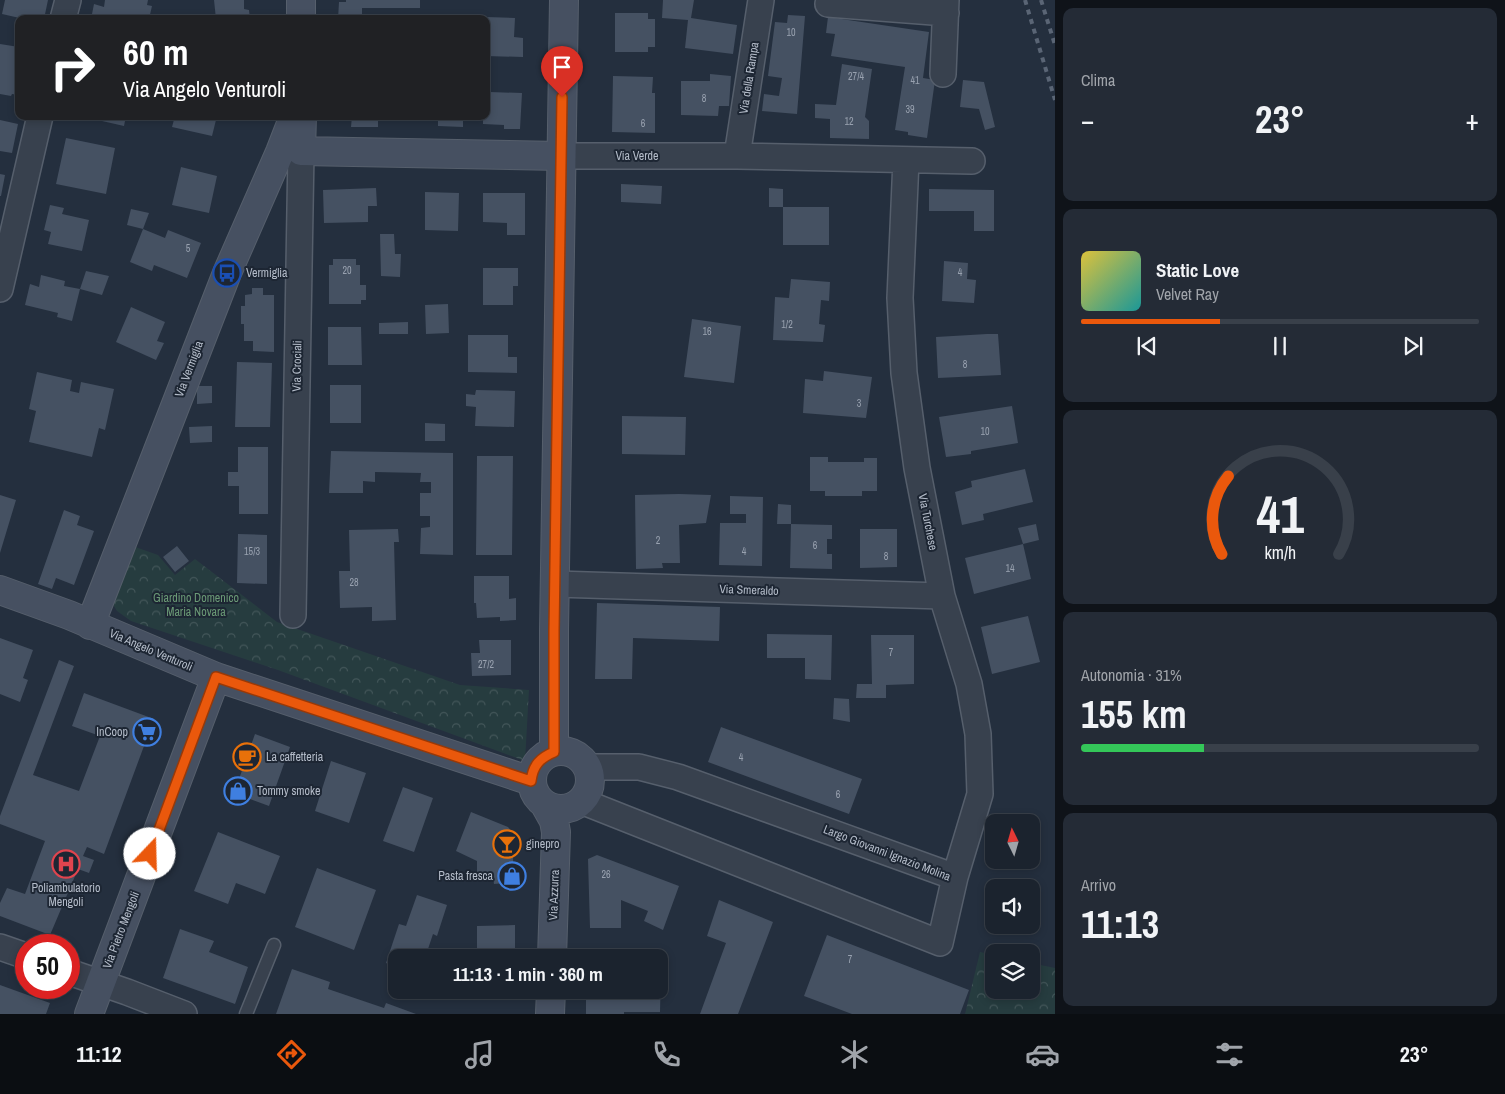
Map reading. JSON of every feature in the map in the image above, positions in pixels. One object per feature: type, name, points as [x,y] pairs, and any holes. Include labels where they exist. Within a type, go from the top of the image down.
[{"type":"main road","points":[[301,0],[302,15]]},
{"type":"main road","points":[[554,752],[564,0]]},
{"type":"main road","name":"Via Vermiglia","points":[[90,625],[227,273],[292,120]]},
{"type":"main road","name":"Via Crociali","points":[[301,151],[302,120]]},
{"type":"main road","name":"Via Verde","points":[[301,151],[561,156]]},
{"type":"main road","name":"Via Angelo Venturoli","points":[[0,590],[216,677],[531,781]]},
{"type":"main road","name":"Via Pietro Mengoli","points":[[89,1014],[216,677]]},
{"type":"main road","points":[[556,832],[560,822],[587,794],[590,776],[581,759],[573,754],[564,751],[545,755],[533,770],[531,781],[538,799],[554,809],[564,810],[577,804]]},
{"type":"main road","name":"Via Azzurra","points":[[545,805],[554,821],[556,832],[552,949]]},
{"type":"main road","points":[[550,1014],[551,999]]},
{"type":"street","points":[[64,15],[68,0]]},
{"type":"street","name":"Via della Rampa","points":[[737,156],[761,0]]},
{"type":"street","points":[[828,4],[946,7],[943,74]]},
{"type":"street","points":[[0,289],[39,120]]},
{"type":"street","name":"Via Crociali","points":[[293,615],[301,151]]},
{"type":"street","name":"Via Verde","points":[[561,156],[737,156],[972,161]]},
{"type":"street","name":"Via Turchese","points":[[906,160],[900,298],[904,373],[917,468],[942,596],[969,684],[978,734],[980,794],[955,876]]},
{"type":"street","name":"Via Smeraldo","points":[[556,584],[942,596]]},
{"type":"street","name":"Largo Giovanni Ignazio Molina","points":[[577,804],[940,943],[955,876],[678,777],[639,767],[586,767]]},
{"type":"street","points":[[0,947],[15,952]]},
{"type":"street","points":[[80,976],[184,1014]]},
{"type":"lane","points":[[246,1014],[274,945]]},
{"type":"green space","name":"Giardino Domenico Maria Novara","points":[[124,543],[158,555],[175,575],[195,559],[277,622],[460,685],[529,690],[525,761],[278,670],[131,621],[117,611],[106,593]]},
{"type":"green space","points":[[980,952],[985,953],[985,999],[1040,999],[1040,965],[1055,968],[1055,1014],[965,1014]]},
{"type":"building","points":[[5,0],[48,0],[45,15],[15,15],[15,17],[2,14]]},
{"type":"building","points":[[105,0],[148,0],[147,5],[152,6],[150,15],[92,15],[94,4],[104,7]]},
{"type":"building","points":[[214,0],[244,0],[244,9],[249,10],[250,15],[216,15]]},
{"type":"building","points":[[346,0],[420,0],[420,8],[362,8],[362,15],[338,15],[339,2],[346,2]]},
{"type":"building","points":[[663,0],[694,0],[691,18],[737,25],[733,54],[685,48],[688,20],[662,18]]},
{"type":"building","points":[[615,13],[648,13],[648,19],[655,19],[655,47],[648,47],[648,52],[615,52]]},
{"type":"building","points":[[788,15],[805,16],[797,114],[762,111],[764,94],[779,96],[782,78],[768,76],[775,22],[787,23]]},
{"type":"building","points":[[490,17],[515,18],[514,37],[523,38],[523,57],[490,56]]},
{"type":"building","points":[[828,17],[929,32],[923,78],[935,80],[927,138],[908,135],[908,132],[895,130],[905,67],[831,56],[835,34],[826,33]]},
{"type":"building","points":[[0,44],[15,46],[15,94],[11,96],[0,94]]},
{"type":"building","points":[[842,64],[872,69],[865,117],[869,121],[869,139],[830,138],[830,119],[815,118],[815,104],[836,105]]},
{"type":"building","points":[[710,74],[731,76],[729,106],[719,106],[718,116],[681,115],[681,81],[710,81]]},
{"type":"building","points":[[613,76],[653,77],[652,93],[655,93],[655,133],[612,132]]},
{"type":"building","points":[[963,80],[984,82],[995,127],[985,130],[979,109],[960,107]]},
{"type":"building","points":[[490,92],[522,93],[520,129],[504,129],[504,125],[483,124],[483,120],[490,120]]},
{"type":"building","points":[[0,120],[18,124],[12,153],[0,151]]},
{"type":"building","points":[[98,120],[125,120],[124,126]]},
{"type":"building","points":[[174,120],[216,120],[212,136],[172,127]]},
{"type":"building","points":[[352,120],[378,120],[378,127],[351,127]]},
{"type":"building","points":[[438,120],[463,120],[463,127],[438,126]]},
{"type":"building","points":[[66,138],[115,148],[106,194],[56,184]]},
{"type":"building","points":[[181,167],[217,176],[209,213],[172,205]]},
{"type":"building","points":[[0,174],[5,175],[1,196],[0,196]]},
{"type":"building","points":[[621,184],[662,186],[661,204],[621,202]]},
{"type":"building","points":[[376,188],[377,206],[368,206],[368,222],[324,223],[323,190]]},
{"type":"building","points":[[769,188],[783,189],[783,207],[769,207]]},
{"type":"building","points":[[929,189],[994,190],[994,231],[974,231],[974,211],[929,211]]},
{"type":"building","points":[[425,192],[459,193],[458,231],[425,230]]},
{"type":"building","points":[[483,193],[525,193],[525,235],[507,235],[507,223],[483,222]]},
{"type":"building","points":[[50,205],[64,208],[62,214],[89,220],[82,251],[48,244],[51,232],[44,230]]},
{"type":"building","points":[[783,207],[829,207],[829,245],[783,245]]},
{"type":"building","points":[[131,209],[149,213],[143,229],[127,225]]},
{"type":"building","points":[[143,229],[165,238],[168,230],[201,243],[187,278],[154,265],[152,271],[130,262]]},
{"type":"building","points":[[380,234],[394,234],[395,254],[401,254],[400,277],[381,276]]},
{"type":"building","points":[[333,259],[356,259],[356,265],[360,265],[360,285],[366,285],[366,300],[361,300],[361,304],[329,304],[329,265],[333,265]]},
{"type":"building","points":[[944,261],[968,263],[967,279],[976,280],[974,303],[942,301]]},
{"type":"building","points":[[483,268],[518,268],[518,286],[513,286],[513,305],[483,305]]},
{"type":"building","points":[[86,271],[109,276],[102,295],[80,289]]},
{"type":"building","points":[[41,275],[65,281],[64,286],[80,289],[72,321],[57,317],[58,313],[25,305],[30,284],[39,287]]},
{"type":"building","points":[[791,279],[830,282],[829,301],[821,300],[819,324],[825,325],[823,342],[773,340],[775,297],[789,298]]},
{"type":"building","points":[[252,288],[263,288],[263,295],[274,295],[274,352],[253,351],[253,341],[244,341],[244,324],[241,324],[241,306],[245,306],[245,295],[252,294]]},
{"type":"building","points":[[448,304],[449,333],[426,334],[425,305]]},
{"type":"building","points":[[131,307],[165,322],[157,341],[164,343],[156,360],[116,342]]},
{"type":"building","points":[[692,319],[741,326],[734,383],[684,377]]},
{"type":"building","points":[[408,322],[408,334],[379,334],[379,323]]},
{"type":"building","points":[[328,327],[361,327],[362,365],[328,365]]},
{"type":"building","points":[[998,334],[1001,375],[938,378],[936,337]]},
{"type":"building","points":[[468,335],[508,335],[508,357],[517,357],[517,373],[468,372]]},
{"type":"building","points":[[237,362],[272,363],[270,427],[235,427]]},
{"type":"building","points":[[824,371],[872,377],[866,418],[803,413],[805,379],[823,381]]},
{"type":"building","points":[[37,372],[72,380],[70,391],[79,393],[81,382],[114,389],[105,430],[99,428],[92,457],[29,442],[36,411],[29,409]]},
{"type":"building","points":[[330,385],[361,385],[361,423],[330,423]]},
{"type":"building","points":[[197,386],[212,386],[212,403],[197,404]]},
{"type":"building","points":[[476,390],[515,391],[514,427],[475,426],[476,407],[466,406],[466,394],[475,395]]},
{"type":"building","points":[[1012,406],[1018,443],[971,451],[971,454],[946,457],[939,417]]},
{"type":"building","points":[[622,416],[686,417],[685,455],[622,454]]},
{"type":"building","points":[[425,423],[445,424],[445,441],[425,441]]},
{"type":"building","points":[[212,426],[212,442],[190,443],[189,427]]},
{"type":"building","points":[[238,447],[268,447],[268,514],[239,514],[239,486],[228,486],[228,472],[238,472]]},
{"type":"building","points":[[331,451],[453,453],[453,555],[420,554],[421,528],[430,527],[430,516],[420,516],[420,493],[431,493],[431,482],[420,482],[421,473],[375,472],[375,482],[363,481],[363,493],[329,493]]},
{"type":"building","points":[[477,456],[513,456],[512,555],[476,555]]},
{"type":"building","points":[[810,457],[828,457],[828,462],[864,462],[864,458],[877,458],[877,491],[862,491],[862,496],[825,496],[825,491],[810,491]]},
{"type":"building","points":[[1025,469],[1033,502],[983,514],[984,520],[962,525],[955,492],[972,487],[971,481]]},
{"type":"building","points":[[0,495],[16,500],[0,553]]},
{"type":"building","points":[[635,495],[711,495],[706,523],[679,525],[680,563],[662,563],[663,568],[636,569]]},
{"type":"building","points":[[730,496],[763,497],[762,566],[719,565],[720,523],[746,523],[746,514],[730,514]]},
{"type":"building","points":[[778,504],[791,505],[791,524],[777,524]]},
{"type":"building","points":[[64,510],[80,516],[77,525],[94,531],[74,585],[56,578],[52,589],[38,584]]},
{"type":"building","points":[[791,524],[832,525],[832,539],[827,539],[827,554],[832,554],[832,569],[790,568]]},
{"type":"building","points":[[1036,524],[1039,540],[1023,544],[1018,528]]},
{"type":"building","points":[[398,529],[399,542],[394,542],[396,620],[372,621],[372,607],[340,608],[339,571],[350,571],[349,530]]},
{"type":"building","points":[[860,529],[897,529],[897,567],[860,568]]},
{"type":"building","points":[[238,534],[267,535],[267,584],[237,583]]},
{"type":"building","points":[[1023,544],[1031,579],[974,594],[965,558]]},
{"type":"building","points":[[177,546],[189,561],[175,572],[163,557]]},
{"type":"building","points":[[474,576],[509,576],[509,599],[516,598],[516,620],[500,621],[500,617],[477,618],[476,603],[474,603]]},
{"type":"building","points":[[597,603],[720,607],[719,641],[633,638],[632,679],[595,679]]},
{"type":"building","points":[[1028,616],[1040,662],[992,674],[981,627]]},
{"type":"building","points":[[767,634],[832,635],[831,680],[805,679],[805,658],[767,658]]},
{"type":"building","points":[[871,635],[914,635],[914,684],[886,685],[886,698],[856,698],[857,684],[872,684]]},
{"type":"building","points":[[0,638],[33,650],[23,678],[28,680],[20,702],[0,694]]},
{"type":"building","points":[[479,640],[511,640],[511,675],[472,676],[471,653],[480,653]]},
{"type":"building","points":[[59,660],[74,666],[33,775],[79,791],[100,736],[72,726],[84,693],[154,719],[104,854],[87,847],[83,856],[94,860],[89,873],[78,869],[50,934],[0,916],[0,903],[7,888],[25,894],[45,841],[0,824],[0,816]]},
{"type":"building","points":[[834,698],[849,699],[850,722],[833,719]]},
{"type":"building","points":[[721,727],[862,779],[849,814],[708,762]]},
{"type":"building","points":[[255,734],[290,747],[269,806],[234,793]]},
{"type":"building","points":[[331,761],[366,773],[349,823],[315,811]]},
{"type":"building","points":[[403,787],[433,798],[414,852],[383,841]]},
{"type":"building","points":[[471,812],[508,827],[512,832],[514,882],[494,884],[493,877],[477,880],[477,861],[456,851]]},
{"type":"building","points":[[218,832],[280,856],[265,894],[236,883],[228,904],[194,891]]},
{"type":"building","points":[[597,855],[679,886],[663,930],[644,921],[648,911],[621,900],[621,928],[590,928],[588,859]]},
{"type":"building","points":[[317,868],[376,890],[354,950],[295,927]]},
{"type":"building","points":[[417,895],[447,905],[437,936],[433,934],[428,949],[391,949],[399,924],[406,926]]},
{"type":"building","points":[[719,900],[773,922],[738,1014],[700,1014],[726,943],[707,936]]},
{"type":"building","points":[[515,925],[515,949],[470,949],[477,948],[477,926]]},
{"type":"building","points":[[180,929],[214,941],[209,952],[248,967],[235,1004],[163,978]]},
{"type":"building","points":[[827,935],[969,990],[960,1014],[852,1014],[804,996]]},
{"type":"building","points":[[292,969],[330,982],[328,989],[384,1008],[386,1003],[416,1014],[276,1014]]},
{"type":"building","points":[[0,985],[15,990],[15,999],[39,999],[50,1003],[46,1014],[0,1014]]},
{"type":"building","points":[[586,999],[660,999],[660,1012],[586,1014]]},
{"type":"railway","points":[[1025,0],[1055,100]]},
{"type":"railway","points":[[1041,0],[1055,45]]},
{"type":"place","name":"Vermiglia","points":[[227,273]]},
{"type":"place","name":"InCoop","points":[[147,732]]},
{"type":"place","name":"La caffetteria","points":[[247,757]]},
{"type":"place","name":"Tommy smoke","points":[[238,791]]},
{"type":"place","name":"ginepro","points":[[507,844]]},
{"type":"place","name":"Poliambulatorio Mengoli","points":[[66,864]]},
{"type":"place","name":"Pasta fresca","points":[[512,876]]},
{"type":"route","points":[[150,854],[216,677],[531,781],[533,770],[538,762],[545,755],[554,752],[562,97]]}]
